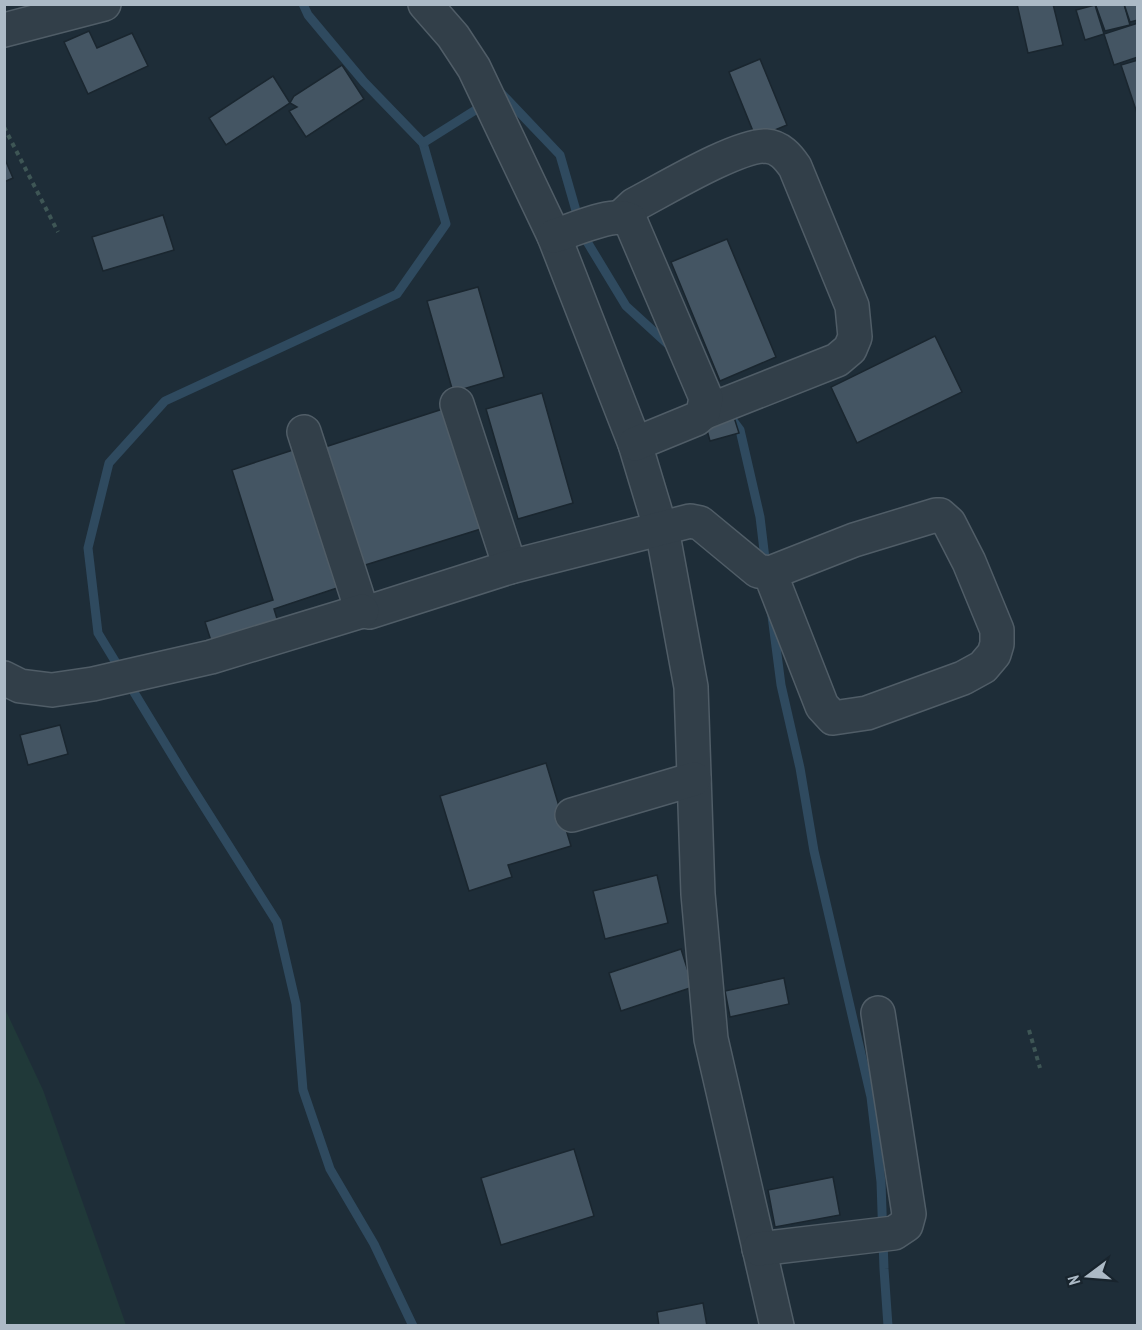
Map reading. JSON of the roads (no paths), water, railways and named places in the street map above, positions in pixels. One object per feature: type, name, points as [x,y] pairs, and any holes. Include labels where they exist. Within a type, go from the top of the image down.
[{"type":"street","points":[[4,30],[104,4]]},
{"type":"street","points":[[425,4],[453,36],[474,68],[554,236],[635,444],[664,540],[691,687],[698,894],[711,1039],[777,1326]]},
{"type":"street","points":[[621,217],[633,205],[734,154],[752,148],[766,146],[776,148],[786,154],[795,167],[852,306],[855,337],[846,355],[837,360],[703,413],[696,419],[635,444]]},
{"type":"street","points":[[554,236],[621,217],[633,223],[706,398],[703,413]]},
{"type":"street","points":[[457,404],[510,567]]},
{"type":"street","points":[[304,432],[362,611]]},
{"type":"street","points":[[4,678],[20,686],[52,690],[93,684],[211,657],[362,611],[369,612],[510,567],[690,521],[700,523],[758,571],[770,573],[931,515],[940,515],[949,523],[969,562],[997,630],[994,654],[983,667],[963,678],[867,713],[833,718],[822,706],[770,573]]},
{"type":"street","points":[[572,815],[694,779]]},
{"type":"street","points":[[759,1249],[894,1233],[906,1225],[909,1214],[878,1013]]},
{"type":"waterway","points":[[303,4],[308,15],[364,82],[423,143],[446,224],[397,294],[165,401],[109,463],[88,548],[98,633],[277,922],[296,1004],[303,1090],[330,1169],[374,1244],[413,1326]]},
{"type":"waterway","points":[[499,94],[501,93],[560,155],[583,235],[626,306],[672,348]]},
{"type":"waterway","points":[[423,143],[485,104]]},
{"type":"waterway","points":[[731,418],[740,430],[760,517],[766,567]]},
{"type":"waterway","points":[[772,616],[781,685],[800,768],[814,851],[871,1097],[881,1182],[888,1326]]}]
